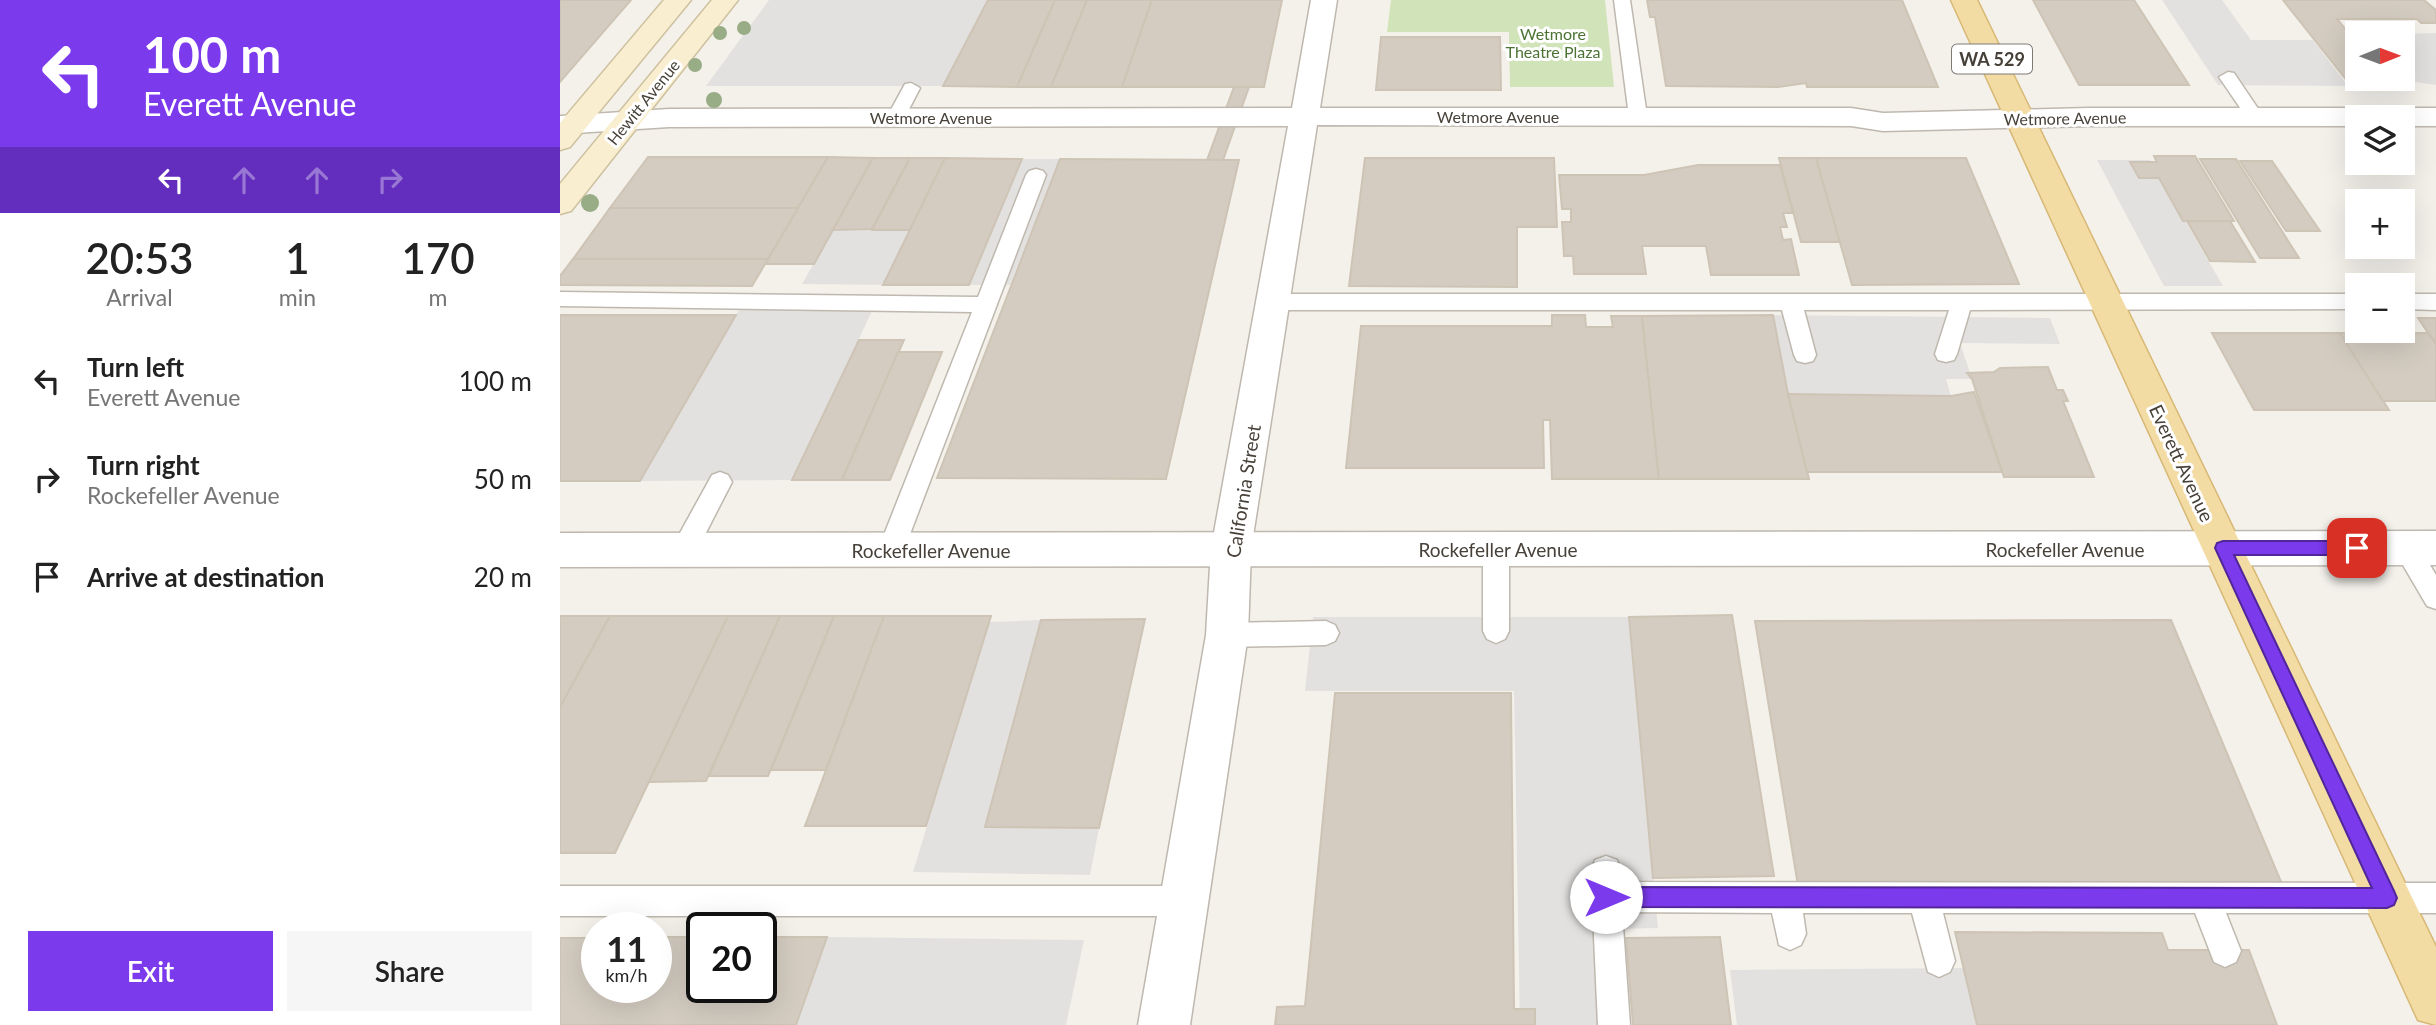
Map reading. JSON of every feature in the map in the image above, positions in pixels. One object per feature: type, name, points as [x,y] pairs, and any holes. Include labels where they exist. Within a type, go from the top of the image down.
[{"type":"main road","name":"Hewitt Avenue","points":[[564,130],[678,0]]},
{"type":"main road","name":"Hewitt Avenue","points":[[560,204],[724,0]]},
{"type":"main road","name":"Everett Avenue","points":[[1964,0],[2436,1002]]},
{"type":"street","name":"California Street","points":[[1164,1025],[1227,635],[1231,549],[1324,0]]},
{"type":"street","name":"Wetmore Avenue","points":[[564,130],[629,119],[896,117],[1851,117],[1883,122],[2019,117],[2436,117]]},
{"type":"street","name":"Rockefeller Avenue","points":[[560,550],[2421,548]]},
{"type":"lane","points":[[1622,0],[1638,116]]},
{"type":"lane","points":[[2228,77],[2255,117]]},
{"type":"lane","points":[[896,117],[911,88]]},
{"type":"lane","points":[[891,550],[1036,175]]},
{"type":"lane","points":[[560,299],[985,305]]},
{"type":"lane","points":[[1274,302],[2345,302]]},
{"type":"lane","points":[[1791,302],[1805,355]]},
{"type":"lane","points":[[1946,354],[1962,302]]},
{"type":"lane","points":[[2415,302],[2436,302]]},
{"type":"lane","points":[[684,550],[720,482]]},
{"type":"lane","points":[[2421,548],[2436,598]]},
{"type":"lane","points":[[1496,549],[1496,631]]},
{"type":"lane","points":[[1227,635],[1326,633]]},
{"type":"lane","points":[[1614,1025],[1606,884],[1785,897],[2436,898]]},
{"type":"lane","points":[[1785,897],[1790,934]]},
{"type":"lane","points":[[1924,897],[1939,961]]},
{"type":"lane","points":[[2205,897],[2225,951]]},
{"type":"lane","points":[[560,901],[1184,901]]},
{"type":"green space","name":"Wetmore Theatre Plaza","points":[[1391,0],[1605,0],[1614,87],[1510,87],[1509,32],[1387,32]]},
{"type":"shaded area","points":[[769,0],[988,0],[943,86],[706,86]]},
{"type":"shaded area","points":[[2162,0],[2222,0],[2251,40],[2313,40],[2345,82],[2345,86],[2218,85]]},
{"type":"shaded area","points":[[2436,33],[2436,85],[2415,82],[2415,34]]},
{"type":"shaded area","points":[[1022,159],[1060,159],[1010,285],[969,285]]},
{"type":"shaded area","points":[[2097,160],[2150,160],[2223,286],[2164,286]]},
{"type":"shaded area","points":[[833,230],[910,230],[883,285],[802,284]]},
{"type":"shaded area","points":[[873,309],[792,480],[640,481],[739,310]]},
{"type":"shaded area","points":[[1773,315],[2050,318],[2060,344],[1960,343],[1972,379],[1946,379],[1951,396],[1788,394]]},
{"type":"shaded area","points":[[1313,617],[1629,617],[1658,928],[1618,929],[1625,1025],[1520,1025],[1514,691],[1305,691]]},
{"type":"shaded area","points":[[1041,620],[985,827],[1099,828],[1090,875],[913,872],[989,622]]},
{"type":"shaded area","points":[[827,937],[1084,940],[1066,1025],[797,1025]]},
{"type":"shaded area","points":[[1964,968],[1977,1025],[1737,1025],[1730,970]]},
{"type":"building","points":[[560,0],[631,0],[560,82]]},
{"type":"building","points":[[988,0],[1055,0],[1017,87],[943,86]]},
{"type":"building","points":[[1055,0],[1087,0],[1051,87],[1017,87]]},
{"type":"building","points":[[1087,0],[1152,0],[1122,87],[1051,87]]},
{"type":"building","points":[[1152,0],[1282,0],[1264,87],[1122,87]]},
{"type":"building","points":[[1647,0],[1902,0],[1938,87],[1807,87],[1806,83],[1778,87],[1666,86],[1655,17],[1650,17]]},
{"type":"building","points":[[2033,0],[2134,0],[2189,85],[2079,85]]},
{"type":"building","points":[[2283,0],[2424,0],[2436,10],[2436,23],[2421,23],[2417,19],[2337,19],[2345,29],[2345,78]]},
{"type":"building","points":[[1381,37],[1500,37],[1501,90],[1376,90]]},
{"type":"building","points":[[1234,87],[1249,87],[1223,160],[1207,160]]},
{"type":"building","points":[[2154,156],[2195,156],[2234,221],[2183,221],[2159,178],[2139,178],[2130,162],[2157,162]]},
{"type":"building","points":[[648,157],[828,157],[798,208],[610,208]]},
{"type":"building","points":[[828,157],[873,158],[814,264],[765,264]]},
{"type":"building","points":[[873,158],[910,158],[872,229],[833,230]]},
{"type":"building","points":[[910,158],[945,158],[910,230],[872,230]]},
{"type":"building","points":[[945,158],[1022,159],[969,285],[883,285]]},
{"type":"building","points":[[1365,158],[1554,158],[1557,227],[1517,227],[1517,287],[1349,286]]},
{"type":"building","points":[[1779,158],[1816,158],[1840,242],[1801,242]]},
{"type":"building","points":[[1816,158],[1966,158],[2019,284],[1852,285]]},
{"type":"building","points":[[1060,159],[1239,160],[1166,479],[937,478]]},
{"type":"building","points":[[2200,159],[2236,159],[2299,258],[2260,258]]},
{"type":"building","points":[[2240,161],[2272,161],[2320,231],[2286,231]]},
{"type":"building","points":[[1698,165],[1780,165],[1793,213],[1783,213],[1787,227],[1780,227],[1783,240],[1791,239],[1799,275],[1711,275],[1706,246],[1642,246],[1646,274],[1574,274],[1573,256],[1564,256],[1562,222],[1571,222],[1571,209],[1562,209],[1559,175],[1644,175]]},
{"type":"building","points":[[610,208],[798,208],[768,259],[573,259]]},
{"type":"building","points":[[2187,221],[2230,221],[2255,262],[2210,261]]},
{"type":"building","points":[[573,259],[768,259],[752,286],[560,285],[560,276]]},
{"type":"building","points":[[560,315],[736,315],[640,481],[560,481]]},
{"type":"building","points":[[1552,315],[1585,315],[1586,327],[1613,327],[1611,316],[1642,316],[1659,479],[1552,479],[1550,420],[1543,420],[1544,468],[1346,468],[1361,326],[1552,326]]},
{"type":"building","points":[[1773,315],[1788,394],[1809,479],[1659,479],[1642,316]]},
{"type":"building","points":[[2418,318],[2436,318],[2436,344],[2428,333]]},
{"type":"building","points":[[2212,333],[2340,333],[2389,410],[2254,410]]},
{"type":"building","points":[[2415,333],[2428,333],[2436,344],[2436,401],[2383,401],[2346,343],[2415,343]]},
{"type":"building","points":[[859,340],[904,340],[842,480],[792,480]]},
{"type":"building","points":[[898,352],[942,352],[890,480],[842,480]]},
{"type":"building","points":[[2048,367],[2057,390],[2063,390],[2068,401],[2063,401],[2094,477],[2004,477],[1972,379],[1967,373],[1994,372],[2000,368]]},
{"type":"building","points":[[1974,392],[2002,472],[1807,472],[1788,394],[1951,396]]},
{"type":"building","points":[[1732,615],[1774,876],[1653,878],[1629,617]]},
{"type":"building","points":[[560,616],[610,616],[560,707]]},
{"type":"building","points":[[610,616],[728,616],[615,853],[560,853],[560,707]]},
{"type":"building","points":[[728,616],[780,616],[706,781],[649,782]]},
{"type":"building","points":[[780,616],[834,616],[768,776],[709,776]]},
{"type":"building","points":[[834,616],[884,616],[826,770],[771,770]]},
{"type":"building","points":[[884,616],[991,616],[926,826],[805,826]]},
{"type":"building","points":[[1145,619],[1099,828],[985,827],[1041,620]]},
{"type":"building","points":[[2171,620],[2282,884],[1798,886],[1755,621]]},
{"type":"building","points":[[1335,693],[1511,693],[1514,1009],[1535,1009],[1535,1025],[1275,1025],[1277,1007],[1305,1006]]},
{"type":"building","points":[[1955,932],[2162,933],[2168,950],[2249,950],[2277,1025],[1977,1025]]},
{"type":"building","points":[[672,937],[686,937],[686,1003],[777,1003],[777,937],[827,937],[796,1025],[560,1025],[560,938],[581,938],[581,1003],[672,1003]]},
{"type":"building","points":[[1720,937],[1731,1025],[1633,1025],[1626,938]]},
{"type":"route","points":[[1606,897],[2387,898],[2223,548],[2357,548]]}]
